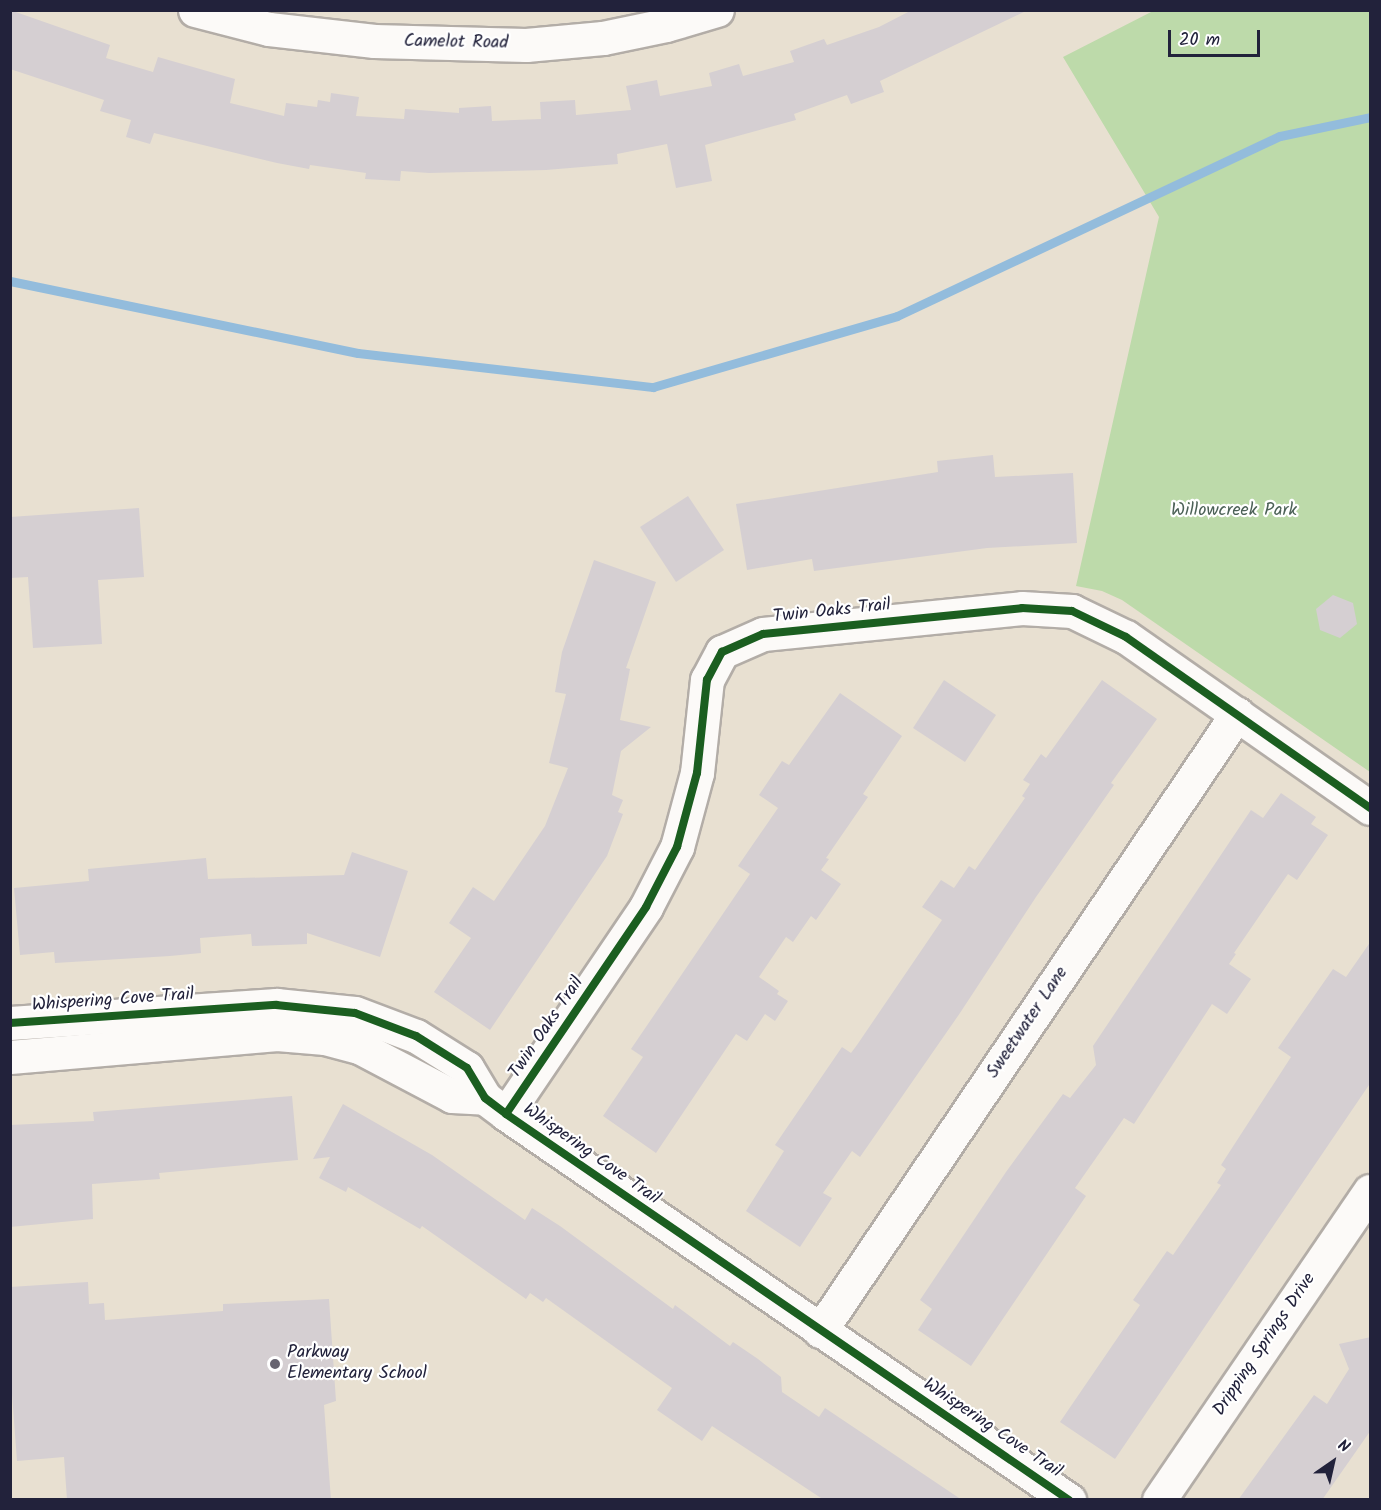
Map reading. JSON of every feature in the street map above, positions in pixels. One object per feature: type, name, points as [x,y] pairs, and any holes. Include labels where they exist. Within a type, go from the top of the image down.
[{"type":"street","name":"Camelot Road","points":[[195,10],[269,29],[374,41],[526,45],[603,38],[666,25],[717,10]]},
{"type":"street","name":"Twin Oaks Trail","points":[[495,1106],[646,908],[677,847],[697,774],[707,680],[723,652],[763,634],[1022,608],[1072,611],[1126,637],[1371,808]]},
{"type":"street","name":"Sweetwater Lane","points":[[820,1331],[1237,714]]},
{"type":"street","name":"Whispering Cove Trail","points":[[10,1023],[224,1023],[277,1034],[325,1038],[359,1047],[452,1096],[495,1106],[1069,1500]]},
{"type":"street","name":"Whispering Cove Trail","points":[[10,1057],[224,1023]]},
{"type":"street","name":"Dripping Springs Drive","points":[[1159,1500],[1371,1191]]},
{"type":"green space","name":"Willowcreek Park","points":[[1153,11],[1370,11],[1370,772],[1122,600],[1102,591],[1076,586],[1159,217],[1063,57]]},
{"type":"building","points":[[10,10],[110,45],[106,58],[153,72],[158,57],[235,79],[230,103],[284,116],[286,103],[317,107],[318,100],[330,102],[331,93],[359,97],[356,116],[404,119],[405,109],[459,113],[459,108],[491,106],[492,121],[541,119],[540,102],[575,100],[576,115],[631,110],[626,86],[657,80],[660,96],[712,86],[709,73],[739,64],[743,76],[794,62],[790,51],[824,39],[827,45],[879,27],[912,10],[1028,10],[880,81],[884,92],[851,104],[847,95],[794,114],[796,120],[705,145],[712,181],[676,188],[667,144],[617,154],[618,164],[546,170],[429,173],[401,171],[400,181],[365,179],[366,173],[310,165],[309,169],[277,163],[154,133],[150,144],[126,137],[131,120],[100,111],[104,100],[10,69]]},
{"type":"building","points":[[993,455],[995,477],[1073,473],[1077,543],[987,548],[814,571],[812,559],[747,570],[736,504],[938,472],[937,461]]},
{"type":"building","points":[[688,496],[724,550],[676,582],[640,527]]},
{"type":"building","points":[[139,508],[144,577],[98,580],[102,644],[33,648],[28,577],[10,578],[10,517]]},
{"type":"building","points":[[594,560],[656,582],[626,668],[630,669],[620,720],[651,727],[621,751],[612,795],[623,800],[618,812],[623,814],[607,856],[490,1030],[434,992],[471,938],[449,923],[473,887],[494,901],[545,826],[568,768],[549,763],[566,694],[555,692],[562,652]]},
{"type":"building","points":[[1333,595],[1353,603],[1357,624],[1340,638],[1320,630],[1316,609]]},
{"type":"building","points":[[944,680],[996,715],[965,762],[913,728]]},
{"type":"building","points":[[1102,680],[1157,719],[1111,783],[1114,785],[860,1157],[852,1151],[823,1193],[832,1198],[800,1247],[746,1211],[784,1151],[775,1145],[842,1047],[851,1053],[857,1045],[942,920],[922,907],[941,880],[954,888],[969,866],[975,870],[1025,798],[1022,796],[1030,784],[1023,780],[1041,754],[1046,758]]},
{"type":"building","points":[[840,693],[902,736],[863,794],[868,797],[826,858],[829,859],[821,870],[841,884],[816,920],[811,916],[793,942],[786,937],[759,977],[779,991],[777,994],[788,1001],[775,1021],[765,1014],[747,1041],[736,1034],[656,1153],[603,1116],[643,1057],[631,1049],[750,874],[738,866],[778,808],[759,795],[782,761],[789,765]]},
{"type":"building","points":[[1281,793],[1316,817],[1311,824],[1328,835],[1297,880],[1288,874],[1234,953],[1236,954],[1229,964],[1251,979],[1227,1014],[1212,1004],[1134,1124],[1124,1118],[1075,1188],[1086,1196],[971,1366],[918,1330],[932,1309],[920,1300],[1006,1172],[1063,1094],[1070,1098],[1096,1065],[1093,1046],[1251,810],[1263,818]]},
{"type":"building","points":[[352,852],[408,871],[380,957],[307,933],[307,944],[252,946],[251,934],[200,938],[201,953],[170,956],[55,963],[54,952],[20,955],[14,888],[89,881],[88,869],[206,858],[208,879],[344,875]]},
{"type":"building","points":[[1371,941],[1371,1082],[1115,1459],[1060,1422],[1140,1305],[1133,1300],[1167,1251],[1173,1255],[1221,1185],[1217,1183],[1226,1169],[1221,1165],[1291,1057],[1278,1048],[1333,969],[1346,977]]},
{"type":"building","points":[[292,1096],[298,1160],[159,1173],[160,1179],[92,1184],[93,1219],[10,1227],[10,1125],[94,1121],[93,1112]]},
{"type":"building","points":[[343,1104],[432,1155],[525,1220],[532,1208],[673,1309],[675,1305],[730,1346],[733,1342],[758,1359],[781,1377],[782,1392],[819,1417],[825,1408],[962,1500],[824,1500],[712,1426],[702,1441],[657,1410],[672,1388],[546,1298],[543,1302],[530,1293],[526,1299],[422,1226],[420,1229],[348,1187],[346,1192],[319,1178],[330,1157],[313,1159]]},
{"type":"building","points":[[88,1282],[89,1304],[104,1303],[105,1320],[223,1311],[223,1304],[329,1299],[336,1401],[324,1405],[331,1500],[67,1500],[64,1457],[17,1461],[10,1367],[10,1287]]},
{"type":"building","points":[[1371,1337],[1371,1430],[1322,1500],[1238,1500],[1314,1395],[1327,1404],[1349,1369],[1339,1344]]},
{"type":"waterway","points":[[10,281],[358,353],[653,387],[897,316],[1280,136],[1370,117]]},
{"type":"cycle path","points":[[506,1114],[646,907],[677,847],[697,773],[707,680],[722,652],[763,634],[1022,608],[1072,611],[1126,637],[1370,808]]},
{"type":"cycle path","points":[[10,1023],[276,1005],[355,1013],[416,1036],[467,1068],[485,1098],[506,1114],[1069,1500]]},
{"type":"place","name":"Parkway Elementary School","points":[[275,1364]]}]
